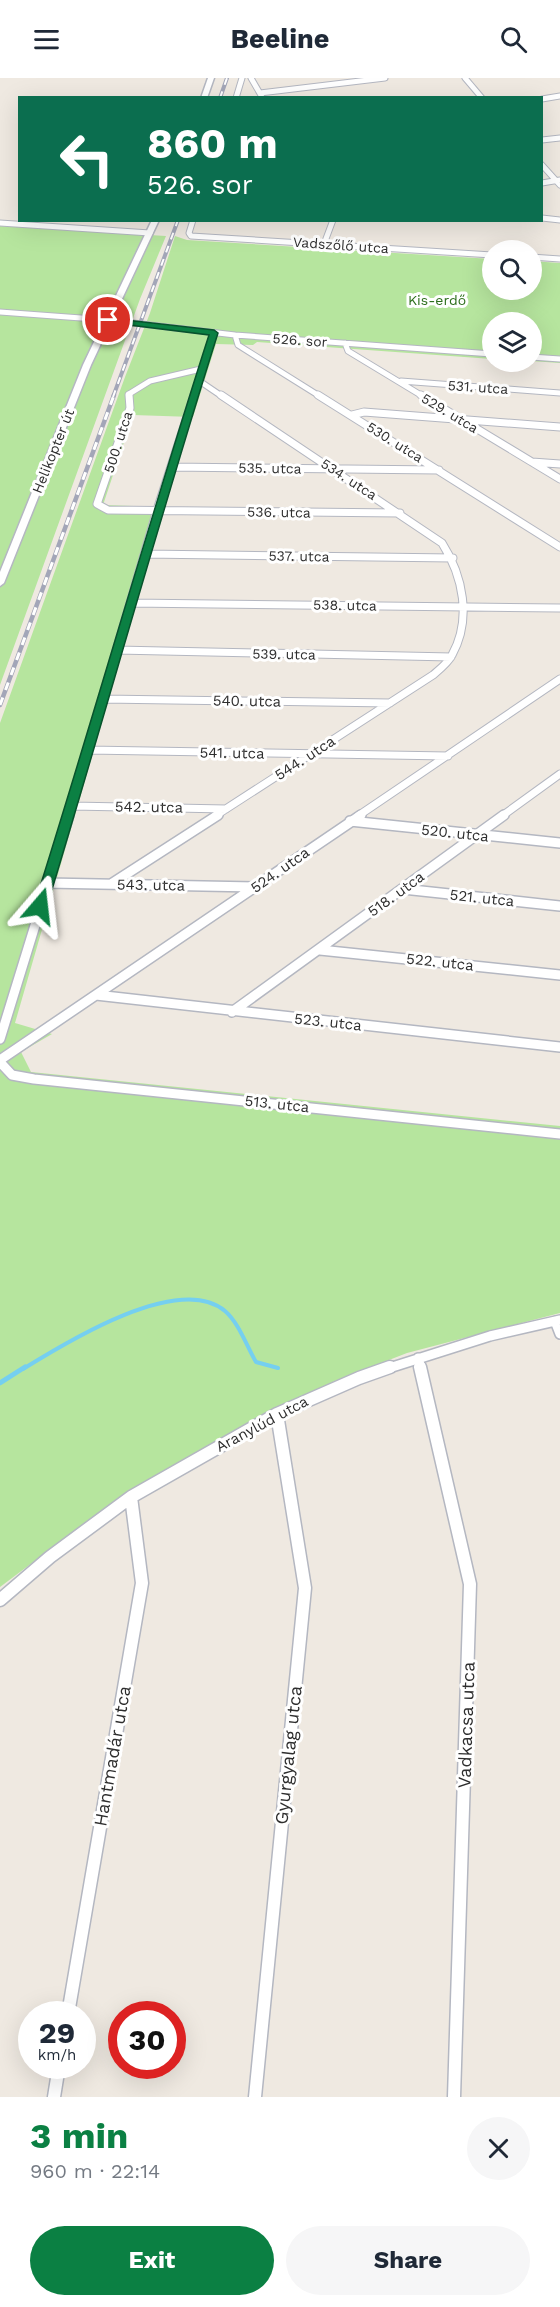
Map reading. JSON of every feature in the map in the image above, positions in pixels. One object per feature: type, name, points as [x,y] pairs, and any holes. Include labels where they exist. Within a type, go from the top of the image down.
[{"type":"street","points":[[205,96],[211,78]]},
{"type":"street","points":[[237,96],[242,78]]},
{"type":"street","points":[[251,78],[261,95],[385,78]]},
{"type":"street","points":[[465,78],[480,96]]},
{"type":"street","points":[[543,99],[560,96]]},
{"type":"street","points":[[543,140],[560,138]]},
{"type":"street","points":[[543,166],[559,182]]},
{"type":"street","points":[[543,183],[559,182]]},
{"type":"street","points":[[543,218],[560,220]]},
{"type":"street","name":"Helikopter út","points":[[0,583],[87,365],[155,222]]},
{"type":"street","name":"Vadszőlő utca","points":[[192,222],[189,233],[191,236],[482,254]]},
{"type":"street","points":[[324,244],[332,222]]},
{"type":"street","points":[[0,224],[150,233]]},
{"type":"street","points":[[542,258],[560,259]]},
{"type":"street","name":"526. sor","points":[[0,312],[108,320],[235,335],[482,353]]},
{"type":"street","points":[[0,1039],[104,699],[157,510],[214,333]]},
{"type":"street","name":"530. utca","points":[[235,335],[238,345],[560,547]]},
{"type":"street","name":"529. utca","points":[[345,343],[348,351],[560,479]]},
{"type":"street","points":[[542,358],[560,359]]},
{"type":"street","name":"500. utca","points":[[157,510],[108,510],[97,504],[130,408],[128,397],[150,381],[201,369]]},
{"type":"street","name":"534. utca","points":[[198,380],[400,513],[442,543],[453,558]]},
{"type":"street","name":"531. utca","points":[[397,381],[560,393]]},
{"type":"street","points":[[352,415],[364,412],[560,428]]},
{"type":"street","points":[[530,462],[560,464]]},
{"type":"street","name":"535. utca","points":[[171,467],[440,471]]},
{"type":"street","name":"536. utca","points":[[157,510],[400,513]]},
{"type":"street","name":"537. utca","points":[[145,554],[453,558]]},
{"type":"street","points":[[453,558],[457,569],[462,606]]},
{"type":"street","name":"538. utca","points":[[131,603],[560,608]]},
{"type":"street","name":"544. utca","points":[[111,884],[433,675],[451,657],[462,633],[462,606]]},
{"type":"street","name":"539. utca","points":[[117,650],[451,657]]},
{"type":"street","name":"524. utca","points":[[0,1061],[560,679]]},
{"type":"street","name":"540. utca","points":[[104,699],[390,703]]},
{"type":"street","name":"541. utca","points":[[88,750],[448,756]]},
{"type":"street","name":"518. utca","points":[[232,1012],[476,835],[556,781],[560,774]]},
{"type":"street","name":"542. utca","points":[[72,806],[226,809]]},
{"type":"street","name":"520. utca","points":[[350,822],[560,843]]},
{"type":"street","name":"543. utca","points":[[47,883],[255,887]]},
{"type":"street","name":"521. utca","points":[[403,889],[560,906]]},
{"type":"street","name":"522. utca","points":[[320,950],[560,975]]},
{"type":"street","name":"523. utca","points":[[96,995],[560,1047]]},
{"type":"street","name":"513. utca","points":[[0,1061],[12,1075],[34,1079],[560,1134]]},
{"type":"street","points":[[558,1321],[560,1334]]},
{"type":"street","name":"Aranylúd utca","points":[[0,1600],[50,1557],[131,1497],[277,1414],[359,1378],[418,1358],[490,1336],[558,1321]]},
{"type":"street","name":"Vadkacsa utca","points":[[418,1358],[470,1584],[454,2097]]},
{"type":"street","name":"Gyurgyalag utca","points":[[255,2097],[305,1588],[277,1414]]},
{"type":"street","name":"Hantmadár utca","points":[[70,2001],[142,1583],[131,1497]]},
{"type":"street","points":[[54,2097],[57,2079]]},
{"type":"green space","points":[[0,226],[166,236],[140,299],[0,685]]},
{"type":"green space","name":"Kis-erdő","points":[[175,236],[187,240],[482,258],[482,300],[542,300],[542,262],[560,263],[560,363],[542,362],[542,312],[482,312],[482,358],[257,342],[253,345],[216,344],[193,417],[133,415],[103,505],[164,507],[15,1023],[52,1034],[21,1052],[31,1072],[560,1126],[560,1313],[407,1353],[335,1381],[266,1414],[124,1494],[0,1587],[0,723],[150,313]]},
{"type":"waterway","points":[[23,1369],[66,1343],[122,1316],[152,1305],[180,1300],[205,1301],[225,1311],[239,1328],[256,1362],[278,1368]]},
{"type":"waterway","points":[[0,1383],[25,1367]]},
{"type":"railway","points":[[221,96],[227,78]]},
{"type":"railway","points":[[113,397],[177,222]]},
{"type":"railway","points":[[0,705],[114,395]]},
{"type":"route","points":[[40,906],[104,699],[157,510],[214,333],[108,320]]}]
